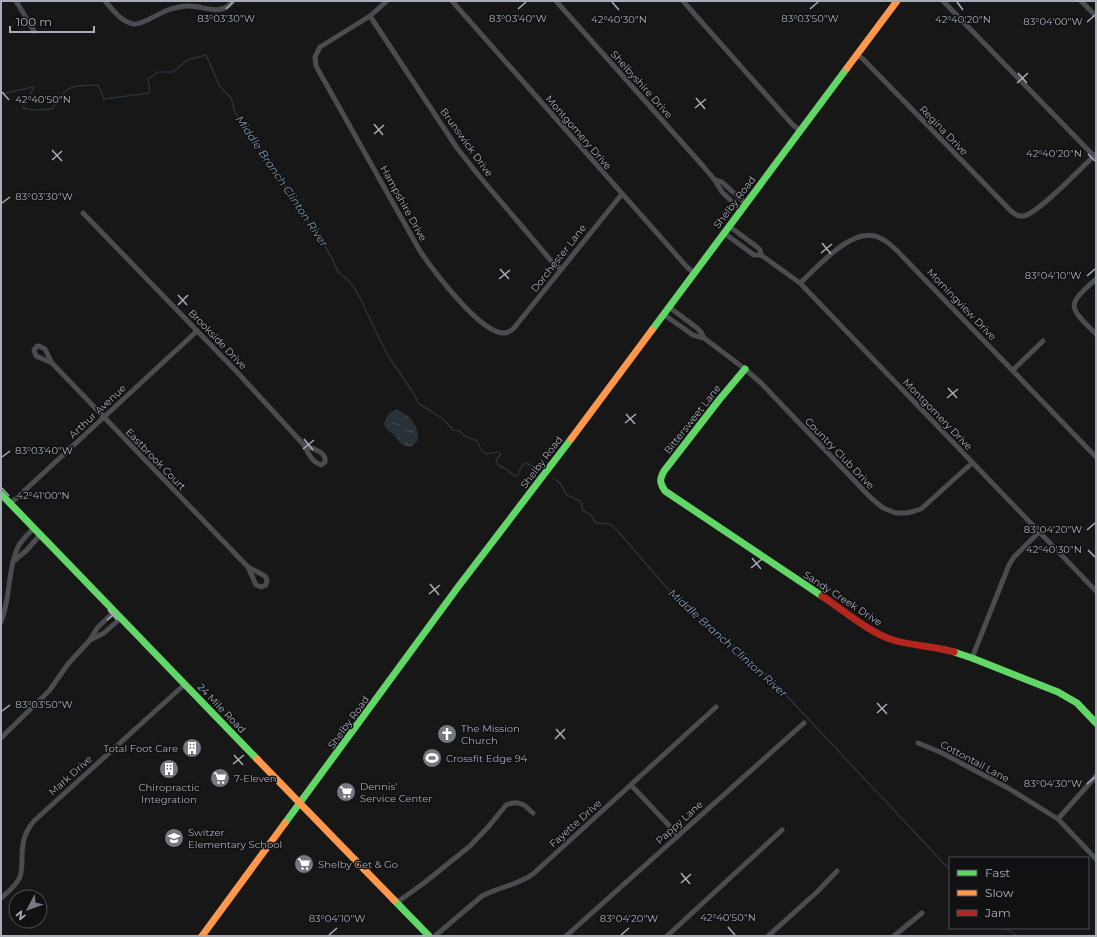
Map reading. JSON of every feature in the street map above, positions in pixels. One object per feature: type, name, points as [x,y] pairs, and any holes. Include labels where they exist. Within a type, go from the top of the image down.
[{"type":"street","points":[[16,1],[34,31]]},
{"type":"street","points":[[105,1],[125,21],[136,24],[176,8],[189,6],[219,10],[229,6],[233,1]]},
{"type":"street","points":[[370,16],[387,1]]},
{"type":"street","name":"Montgomery Drive","points":[[452,1],[622,194],[694,273]]},
{"type":"street","name":"Shelbyshire Drive","points":[[556,1],[714,179],[722,182],[744,207]]},
{"type":"street","points":[[683,1],[792,124],[800,131]]},
{"type":"street","name":"Shelby Road","points":[[202,936],[458,587],[537,484],[897,1]]},
{"type":"street","points":[[943,1],[1095,155]]},
{"type":"street","points":[[1081,1],[1096,16]]},
{"type":"street","name":"Hampshire Drive","points":[[370,16],[320,47],[315,57],[316,66],[428,262],[452,292],[480,320],[498,332],[508,332]]},
{"type":"street","name":"Brunswick Drive","points":[[370,16],[468,162],[553,263],[561,270]]},
{"type":"street","name":"Regina Drive","points":[[857,55],[1010,210],[1020,216],[1027,215],[1037,208],[1095,155]]},
{"type":"street","name":"Dorchester Lane","points":[[508,332],[518,325],[622,194]]},
{"type":"street","name":"Brookside Drive","points":[[84,213],[237,372],[304,445]]},
{"type":"street","name":"Montgomery Drive","points":[[729,226],[757,247],[760,250],[761,255]]},
{"type":"street","name":"Montgomery Drive","points":[[724,233],[754,255],[761,255],[800,283],[1096,591]]},
{"type":"street","name":"Morningview Drive","points":[[800,283],[853,238],[865,234],[878,236],[892,246],[904,258],[1096,457]]},
{"type":"street","points":[[1096,279],[1079,294],[1074,305],[1080,318],[1096,334]]},
{"type":"street","name":"Country Club Drive","points":[[669,307],[697,328],[704,338],[761,383],[870,497],[889,511],[896,513],[908,513],[921,509],[972,463]]},
{"type":"street","name":"Country Club Drive","points":[[663,314],[693,335],[704,338]]},
{"type":"street","name":"Arthur Avenue","points":[[10,504],[197,331]]},
{"type":"street","points":[[1013,370],[1043,341]]},
{"type":"street","name":"Eastbrook Court","points":[[52,364],[248,567]]},
{"type":"street","name":"Bittersweet Lane","points":[[660,484],[660,478],[664,471],[745,369]]},
{"type":"street","name":"Sandy Creek Drive","points":[[660,484],[670,495],[875,632],[893,640],[938,648],[972,658],[1064,695],[1077,703],[1096,723]]},
{"type":"street","name":"24 Mile Road","points":[[1,494],[429,936]]},
{"type":"street","points":[[1,622],[6,608],[12,569],[19,545],[34,528]]},
{"type":"street","points":[[972,658],[1009,566],[1014,557],[1039,532]]},
{"type":"street","points":[[14,560],[26,551],[40,535]]},
{"type":"street","points":[[1,738],[49,691],[68,664],[89,641],[98,627],[114,612]]},
{"type":"street","points":[[89,641],[104,633],[120,618]]},
{"type":"street","name":"Mark Drive","points":[[1,898],[12,888],[20,875],[22,846],[24,836],[28,828],[184,684]]},
{"type":"street","name":"Fayette Drive","points":[[435,936],[482,896],[522,881],[534,874],[716,707]]},
{"type":"street","name":"Pappy Lane","points":[[566,936],[804,723]]},
{"type":"street","name":"Cottontail Lane","points":[[918,743],[940,752],[1008,788],[1058,819],[1096,859]]},
{"type":"street","points":[[1058,819],[1096,776]]},
{"type":"street","points":[[631,785],[678,835]]},
{"type":"street","points":[[396,903],[424,883],[470,846],[506,805],[518,803],[524,805],[533,813]]},
{"type":"street","points":[[667,936],[782,830]]},
{"type":"street","points":[[768,936],[817,892],[837,871]]},
{"type":"street","points":[[894,936],[922,913]]},
{"type":"water","points":[[397,410],[410,418],[417,430],[418,440],[412,446],[408,447],[403,445],[386,429],[384,424],[388,415]]},
{"type":"waterway","name":"Middle Branch Clinton River","points":[[1,94],[34,87],[23,108],[32,110],[52,109],[62,95],[70,88],[75,86],[98,85],[104,99],[150,93],[148,79],[158,72],[173,72],[187,60],[206,55],[219,85],[231,98],[235,112],[327,249],[339,273],[347,279],[356,290],[387,354],[419,404],[444,420],[453,430],[460,431],[464,436],[477,441],[482,451],[486,454],[498,452],[501,454],[496,460],[498,465],[513,475],[517,476],[521,467],[526,463],[535,468],[538,467],[542,469]]},
{"type":"waterway","name":"Middle Branch Clinton River","points":[[553,478],[560,483],[567,495],[580,501],[582,504],[582,510],[591,515],[596,523],[610,524],[617,530],[665,586],[696,616],[720,634],[769,677],[949,869]]},
{"type":"waterway","name":"Middle Branch Clinton River","points":[[1006,929],[1017,936]]},
{"type":"traffic: fast","points":[[652,330],[847,68]]},
{"type":"traffic: fast","points":[[745,369],[664,471],[661,477],[661,484],[665,491],[822,596]]},
{"type":"traffic: fast","points":[[285,823],[458,587],[571,439]]},
{"type":"traffic: fast","points":[[1,494],[257,759]]},
{"type":"traffic: fast","points":[[954,652],[1058,692],[1077,703],[1096,723]]},
{"type":"traffic: fast","points":[[394,900],[429,936]]},
{"type":"traffic: slow","points":[[847,68],[897,1]]},
{"type":"traffic: slow","points":[[571,439],[652,330]]},
{"type":"traffic: slow","points":[[257,759],[394,900]]},
{"type":"traffic: slow","points":[[202,936],[285,823]]},
{"type":"traffic: jam","points":[[822,596],[866,627],[884,637],[901,642],[954,652]]},
{"type":"place","name":"The Mission Church","points":[[447,734]]},
{"type":"place","name":"Total Foot Care","points":[[192,748]]},
{"type":"place","name":"Crossfit Edge 94","points":[[432,758]]},
{"type":"place","name":"Chiropractic Integration","points":[[169,769]]},
{"type":"place","name":"7-Eleven","points":[[220,778]]},
{"type":"place","name":"Dennis' Service Center","points":[[346,792]]},
{"type":"place","name":"Switzer Elementary School","points":[[174,838]]},
{"type":"place","name":"Shelby Get & Go","points":[[304,864]]}]
